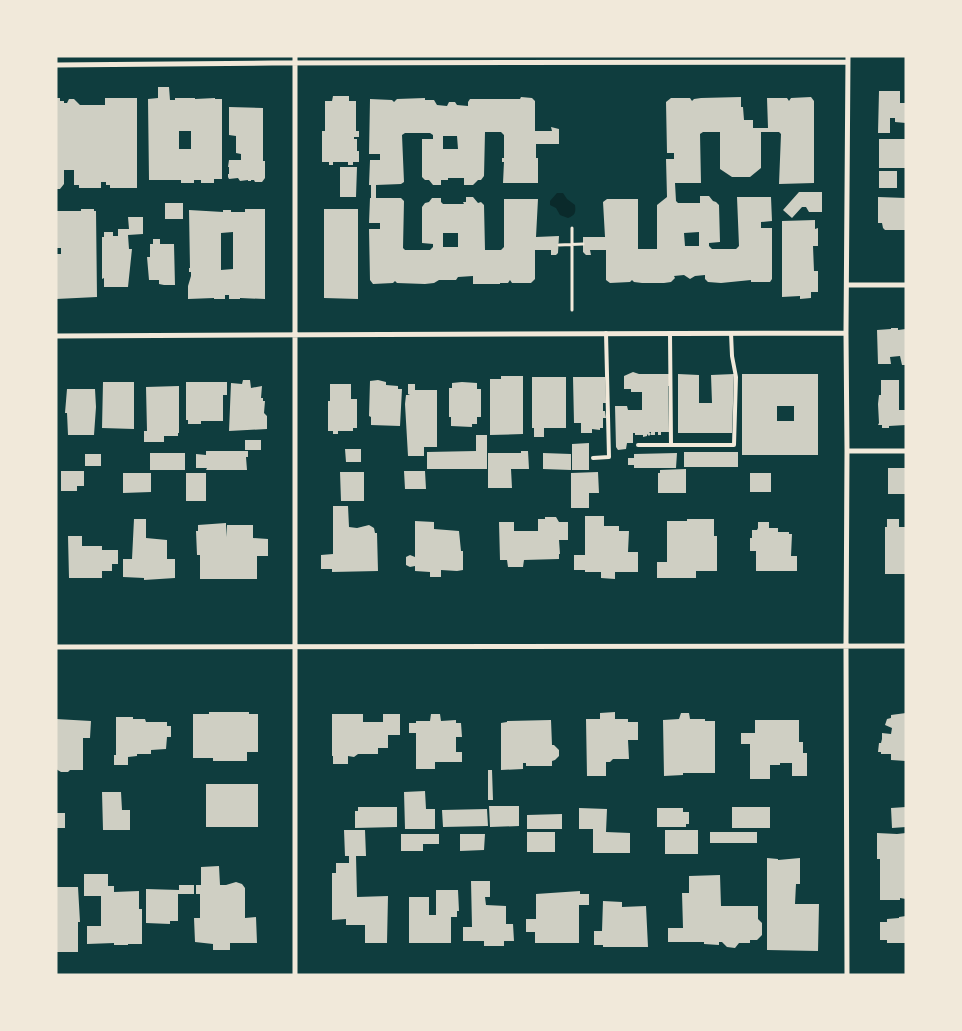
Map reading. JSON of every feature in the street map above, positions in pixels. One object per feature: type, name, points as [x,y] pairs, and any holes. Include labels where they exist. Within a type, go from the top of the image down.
[{"type":"street","points":[[295,56],[295,975]]},
{"type":"street","points":[[56,65],[848,59],[846,333],[848,451],[846,647],[847,975]]},
{"type":"street","points":[[847,285],[906,285]]},
{"type":"street","points":[[56,336],[846,333]]},
{"type":"street","points":[[848,451],[906,451]]},
{"type":"street","points":[[56,647],[906,646]]},
{"type":"lane","points":[[593,458],[609,457],[606,333]]},
{"type":"lane","points":[[670,333],[671,445]]},
{"type":"lane","points":[[638,445],[734,445],[736,377],[732,356],[731,333]]},
{"type":"path","points":[[572,228],[572,310]]},
{"type":"path","points":[[559,245],[583,244]]},
{"type":"water","points":[[557,193],[563,193],[575,205],[575,212],[572,216],[568,218],[560,215],[556,208],[550,205],[550,201]]},
{"type":"building","points":[[158,87],[169,87],[170,100],[175,100],[175,98],[222,99],[222,179],[214,179],[214,183],[201,183],[201,180],[194,180],[194,183],[181,183],[181,180],[149,180],[148,99],[158,98]],"holes":[[[179,131],[191,131],[191,149],[179,149]]]},
{"type":"building","points":[[879,91],[900,91],[900,103],[906,103],[906,123],[895,122],[895,118],[890,118],[890,133],[878,133]]},
{"type":"building","points":[[333,96],[349,96],[349,101],[356,101],[356,131],[359,131],[359,137],[354,137],[354,139],[357,139],[359,162],[353,162],[353,165],[348,165],[348,162],[333,162],[333,165],[329,165],[329,162],[322,162],[322,131],[325,131],[325,101],[332,101]]},
{"type":"building","points":[[521,97],[532,98],[535,101],[535,131],[552,131],[551,127],[559,129],[559,144],[536,144],[538,183],[503,183],[504,162],[502,162],[502,158],[504,158],[504,135],[501,132],[485,132],[484,176],[481,180],[478,180],[473,185],[464,185],[464,178],[448,178],[448,180],[441,180],[441,185],[433,185],[429,180],[425,180],[422,177],[422,139],[433,139],[433,135],[430,133],[405,133],[402,135],[404,182],[401,184],[376,185],[376,198],[401,198],[404,201],[403,248],[405,250],[430,250],[433,247],[433,244],[422,243],[422,207],[432,198],[441,198],[443,204],[464,204],[463,202],[466,202],[466,197],[473,197],[478,203],[481,202],[484,205],[485,250],[501,250],[504,247],[504,199],[538,199],[536,237],[559,236],[558,253],[551,255],[551,250],[535,250],[535,279],[531,283],[512,283],[510,280],[508,283],[500,284],[473,284],[473,276],[458,277],[456,280],[439,280],[434,283],[425,284],[397,283],[395,281],[393,283],[373,284],[370,280],[369,229],[380,229],[380,223],[369,223],[371,198],[371,185],[369,185],[370,160],[380,160],[380,154],[369,154],[370,99],[392,100],[394,102],[397,99],[425,98],[425,100],[434,100],[437,105],[447,106],[449,102],[455,102],[457,105],[468,106],[470,99],[520,99]],"holes":[[[443,136],[457,136],[458,149],[443,149]],[[443,233],[458,233],[458,247],[443,247]]]},
{"type":"building","points":[[741,97],[744,120],[753,120],[753,128],[768,128],[767,98],[787,98],[789,101],[791,98],[811,97],[814,101],[814,183],[779,184],[781,134],[779,132],[761,132],[761,168],[750,177],[732,177],[720,169],[720,132],[703,132],[700,134],[701,183],[675,183],[676,201],[678,203],[700,203],[700,196],[709,196],[719,205],[720,242],[709,243],[712,249],[736,249],[739,246],[737,197],[771,197],[772,221],[761,222],[761,228],[772,228],[772,279],[770,282],[751,282],[751,280],[721,283],[708,282],[705,279],[705,275],[695,276],[690,279],[684,275],[674,276],[675,278],[671,282],[664,283],[642,283],[632,280],[630,282],[610,283],[606,280],[606,250],[590,250],[591,255],[586,255],[583,252],[583,237],[605,237],[603,202],[607,199],[638,199],[638,249],[657,249],[657,205],[667,197],[666,159],[674,159],[674,153],[667,153],[666,102],[671,98],[690,98],[692,101],[701,98]],"holes":[[[699,232],[699,246],[685,246],[684,233]]]},
{"type":"building","points":[[56,98],[60,98],[60,101],[64,101],[64,103],[67,103],[69,99],[74,99],[80,105],[105,105],[105,98],[137,98],[137,188],[110,188],[110,185],[106,185],[106,182],[101,182],[101,188],[79,188],[79,185],[74,185],[74,170],[64,170],[64,184],[60,189],[56,189]]},
{"type":"building","points":[[229,107],[263,108],[263,161],[265,161],[265,178],[262,182],[255,182],[254,180],[240,181],[238,178],[229,179],[228,177],[229,160],[241,160],[241,154],[236,153],[236,136],[229,135]]},
{"type":"building","points":[[879,139],[906,139],[906,168],[879,168]]},
{"type":"building","points":[[340,167],[357,167],[356,197],[340,197]]},
{"type":"building","points":[[879,171],[897,171],[897,188],[879,188]]},
{"type":"building","points":[[799,192],[822,192],[822,212],[809,212],[806,207],[802,207],[792,218],[783,210]]},
{"type":"building","points":[[878,197],[906,198],[906,230],[885,230],[882,223],[878,223]]},
{"type":"building","points":[[165,203],[183,203],[183,219],[165,219]]},
{"type":"building","points":[[81,209],[94,209],[96,211],[97,297],[56,299],[56,254],[61,254],[61,248],[57,248],[57,211],[81,211]]},
{"type":"building","points":[[245,209],[265,209],[265,299],[229,299],[229,295],[225,295],[225,299],[188,299],[188,286],[191,276],[191,272],[189,272],[189,210],[245,212]],"holes":[[[233,232],[233,269],[221,270],[221,233]]]},
{"type":"building","points":[[324,209],[358,209],[358,299],[324,298]]},
{"type":"building","points":[[128,217],[143,217],[143,234],[128,235],[129,249],[132,249],[128,287],[104,287],[104,278],[102,279],[102,237],[104,237],[104,232],[113,232],[113,236],[118,236],[118,229],[129,229]]},
{"type":"building","points":[[815,220],[815,229],[818,228],[818,246],[813,246],[814,271],[818,271],[818,292],[811,292],[811,298],[800,299],[800,296],[782,297],[782,221]]},
{"type":"building","points":[[153,239],[160,239],[160,244],[174,244],[175,285],[164,285],[159,284],[159,280],[149,280],[147,257],[150,257],[150,244],[153,244]]},
{"type":"building","points":[[898,328],[898,330],[906,329],[906,365],[902,365],[900,356],[890,357],[891,364],[878,364],[877,330]]},
{"type":"building","points":[[633,372],[639,374],[669,374],[669,432],[661,432],[661,435],[658,435],[658,432],[655,432],[655,435],[651,434],[649,436],[647,434],[647,436],[643,437],[643,435],[635,435],[633,433],[633,443],[627,443],[626,449],[618,450],[616,447],[615,406],[627,406],[628,410],[642,410],[642,392],[631,392],[631,389],[624,389],[624,376]]},
{"type":"building","points":[[678,374],[699,375],[699,403],[712,403],[711,375],[734,374],[732,433],[678,433]]},
{"type":"building","points":[[742,374],[818,374],[818,455],[742,455]],"holes":[[[777,406],[794,406],[794,421],[777,421]]]},
{"type":"building","points":[[501,376],[523,376],[523,434],[490,435],[490,379],[501,379]]},
{"type":"building","points":[[532,377],[566,377],[566,428],[544,428],[544,437],[534,437],[534,428],[532,428]]},
{"type":"building","points":[[573,377],[605,377],[606,403],[603,403],[603,411],[605,411],[606,418],[603,418],[603,428],[600,428],[600,430],[592,429],[592,433],[581,433],[581,423],[574,423]]},
{"type":"building","points":[[243,380],[250,380],[251,388],[262,386],[261,398],[265,401],[264,413],[267,416],[267,429],[229,431],[231,383],[242,384]]},
{"type":"building","points":[[881,380],[899,380],[899,410],[906,410],[906,425],[882,428],[882,425],[878,425]]},
{"type":"building","points":[[370,381],[386,382],[386,385],[398,386],[398,389],[402,389],[400,426],[371,425],[371,417],[369,416]]},
{"type":"building","points":[[103,382],[134,382],[134,429],[102,428]]},
{"type":"building","points":[[186,382],[227,382],[227,395],[223,395],[223,421],[201,421],[201,424],[188,424],[188,420],[186,420]]},
{"type":"building","points":[[452,383],[477,383],[477,389],[481,389],[481,417],[477,417],[477,424],[472,424],[472,427],[451,426],[451,417],[449,417],[449,388],[452,388]]},
{"type":"building","points":[[330,384],[351,384],[351,399],[357,399],[357,428],[353,428],[353,431],[338,431],[338,434],[333,434],[333,431],[328,431]]},
{"type":"building","points":[[408,384],[415,384],[415,390],[437,390],[437,447],[424,447],[424,456],[408,456],[405,404],[406,395],[410,395],[408,394]]},
{"type":"building","points":[[179,386],[178,436],[164,436],[164,442],[144,442],[144,431],[147,431],[146,387]]},
{"type":"building","points":[[67,389],[95,389],[94,435],[68,435],[67,413],[65,413]]},
{"type":"building","points":[[476,435],[487,435],[487,469],[427,469],[427,452],[476,451]]},
{"type":"building","points":[[245,440],[261,440],[261,450],[245,450]]},
{"type":"building","points":[[589,443],[589,470],[572,470],[572,444]]},
{"type":"building","points":[[345,449],[361,449],[361,462],[346,462]]},
{"type":"building","points":[[206,451],[248,451],[248,457],[246,457],[247,470],[206,470],[207,468],[196,468],[196,454],[206,455]]},
{"type":"building","points":[[521,451],[528,451],[529,469],[511,469],[512,488],[488,488],[488,453],[521,453]]},
{"type":"building","points":[[684,452],[738,452],[738,467],[684,467]]},
{"type":"building","points":[[150,453],[185,453],[185,470],[150,470]]},
{"type":"building","points":[[543,453],[571,454],[571,470],[543,469]]},
{"type":"building","points":[[677,453],[676,468],[634,468],[634,465],[628,465],[628,458],[634,458],[634,454]]},
{"type":"building","points":[[85,454],[101,454],[101,466],[85,466]]},
{"type":"building","points":[[888,468],[906,468],[906,494],[888,494]]},
{"type":"building","points":[[686,469],[686,493],[658,493],[658,473],[660,473],[660,470]]},
{"type":"building","points":[[61,471],[84,471],[84,486],[77,486],[77,491],[61,491]]},
{"type":"building","points":[[404,471],[425,471],[426,489],[405,489]]},
{"type":"building","points":[[340,472],[364,472],[364,501],[341,501]]},
{"type":"building","points":[[598,472],[599,493],[589,493],[589,508],[571,508],[571,473]]},
{"type":"building","points":[[123,473],[151,473],[151,492],[123,493]]},
{"type":"building","points":[[186,473],[206,473],[206,501],[186,501]]},
{"type":"building","points":[[750,473],[771,473],[771,492],[750,492]]},
{"type":"building","points":[[333,506],[348,506],[349,527],[357,528],[369,525],[374,528],[375,533],[377,533],[378,571],[332,572],[332,569],[321,569],[321,555],[333,554]]},
{"type":"building","points":[[585,516],[604,516],[604,526],[619,526],[619,531],[629,531],[628,552],[638,552],[638,572],[615,572],[615,579],[601,578],[601,572],[574,570],[574,555],[585,555]]},
{"type":"building","points":[[545,517],[556,517],[559,522],[568,522],[568,540],[559,540],[559,559],[524,560],[523,567],[508,567],[507,560],[500,560],[499,522],[514,522],[514,531],[538,531],[538,519],[545,519]]},
{"type":"building","points":[[134,519],[146,519],[146,538],[167,540],[167,559],[175,559],[175,578],[144,580],[144,578],[123,577],[123,559],[132,559]]},
{"type":"building","points":[[687,519],[714,519],[714,536],[717,536],[717,571],[696,571],[696,578],[657,578],[657,562],[667,562],[667,521],[687,521]]},
{"type":"building","points":[[887,519],[899,519],[899,527],[906,527],[905,574],[885,574],[885,527],[887,527]]},
{"type":"building","points":[[415,521],[434,522],[434,529],[459,531],[461,551],[463,551],[463,570],[441,570],[441,577],[430,577],[430,572],[415,571],[415,566],[410,567],[406,565],[406,557],[410,555],[415,557]]},
{"type":"building","points":[[758,522],[769,522],[769,528],[778,528],[778,532],[789,532],[789,534],[792,534],[791,556],[797,556],[797,571],[756,571],[756,551],[750,551],[750,538],[752,538],[752,530],[757,530],[758,528]]},
{"type":"building","points":[[226,523],[226,537],[227,525],[253,525],[253,538],[268,539],[268,556],[257,556],[257,579],[200,579],[200,555],[197,555],[196,531],[198,531],[198,525]]},
{"type":"building","points":[[68,536],[82,536],[82,546],[102,546],[102,550],[118,550],[118,564],[112,564],[112,571],[102,571],[102,578],[69,578]]},
{"type":"building","points":[[209,712],[249,712],[249,714],[258,714],[258,752],[247,752],[247,761],[213,761],[213,758],[193,758],[193,714],[209,714]]},
{"type":"building","points":[[615,712],[615,719],[628,719],[628,722],[638,722],[638,740],[628,740],[629,759],[613,759],[610,762],[606,762],[606,776],[587,776],[586,719],[600,719],[600,713]]},
{"type":"building","points":[[681,713],[689,713],[690,719],[715,721],[715,773],[683,773],[683,775],[664,776],[663,720],[679,719]]},
{"type":"building","points":[[906,713],[906,761],[891,760],[891,754],[881,754],[881,752],[878,752],[882,733],[891,734],[892,728],[885,725],[887,719],[891,718],[891,715]]},
{"type":"building","points":[[332,714],[363,714],[363,722],[383,722],[383,714],[400,714],[400,735],[388,735],[388,748],[378,748],[378,754],[348,756],[348,764],[333,764]]},
{"type":"building","points":[[431,714],[440,714],[441,721],[456,720],[456,723],[461,723],[462,737],[456,737],[456,752],[462,752],[462,762],[435,762],[435,769],[416,769],[416,733],[409,733],[409,723],[430,721]]},
{"type":"building","points":[[116,717],[145,719],[146,722],[167,722],[167,726],[171,726],[171,737],[167,737],[166,749],[151,750],[151,754],[137,754],[137,756],[128,757],[128,765],[114,765],[114,755],[116,755]]},
{"type":"building","points":[[56,719],[91,721],[90,738],[83,738],[83,770],[61,772],[56,769]]},
{"type":"building","points":[[551,720],[552,745],[559,750],[559,756],[552,761],[552,766],[526,766],[526,763],[523,763],[523,769],[501,770],[501,723],[507,721]]},
{"type":"building","points":[[755,720],[799,720],[799,742],[803,742],[803,753],[807,753],[807,776],[792,776],[792,763],[780,763],[780,765],[770,765],[770,779],[750,779],[750,744],[741,744],[741,733],[755,733]]},
{"type":"building","points":[[488,770],[492,770],[493,800],[488,800]]},
{"type":"building","points":[[206,784],[258,784],[258,827],[206,827]]},
{"type":"building","points":[[425,791],[426,809],[435,809],[435,829],[405,829],[404,792]]},
{"type":"building","points":[[102,792],[121,792],[122,810],[130,810],[130,830],[103,830]]},
{"type":"building","points":[[489,806],[519,806],[519,826],[490,827]]},
{"type":"building","points":[[358,807],[397,807],[397,827],[355,828],[355,811],[358,811]]},
{"type":"building","points":[[732,807],[770,807],[770,828],[732,828]]},
{"type":"building","points":[[906,807],[906,827],[892,828],[891,808]]},
{"type":"building","points":[[579,808],[607,809],[606,832],[630,833],[630,853],[593,853],[593,829],[579,829]]},
{"type":"building","points":[[657,808],[683,808],[683,812],[689,812],[689,824],[686,824],[686,827],[657,827]]},
{"type":"building","points":[[487,809],[488,826],[443,827],[442,810]]},
{"type":"building","points":[[56,813],[65,813],[65,828],[56,828]]},
{"type":"building","points":[[562,814],[562,829],[527,829],[527,815]]},
{"type":"building","points":[[344,830],[365,830],[366,856],[356,856],[357,897],[388,896],[387,943],[365,943],[365,925],[346,925],[346,919],[332,920],[332,873],[336,873],[336,863],[349,863],[349,856],[345,856]]},
{"type":"building","points":[[665,830],[698,830],[698,854],[665,854]]},
{"type":"building","points":[[527,832],[555,832],[555,852],[527,852]]},
{"type":"building","points":[[710,832],[757,832],[757,843],[710,843]]},
{"type":"building","points":[[877,833],[906,833],[906,899],[880,900],[880,859],[877,859]]},
{"type":"building","points":[[401,834],[439,834],[439,844],[423,844],[423,851],[401,851]]},
{"type":"building","points":[[460,834],[485,834],[484,850],[460,851]]},
{"type":"building","points":[[767,858],[778,860],[800,858],[800,884],[796,884],[795,904],[819,904],[818,951],[767,950]]},
{"type":"building","points":[[219,866],[220,885],[236,882],[242,884],[245,888],[245,918],[256,917],[257,943],[230,943],[230,950],[213,950],[213,944],[195,942],[194,918],[200,918],[200,894],[196,894],[196,885],[201,885],[201,867]]},
{"type":"building","points":[[84,874],[108,874],[108,886],[114,886],[114,892],[139,891],[139,909],[142,909],[142,944],[87,944],[87,926],[101,926],[101,896],[84,896]]},
{"type":"building","points":[[720,875],[721,906],[758,906],[758,919],[762,923],[762,935],[757,940],[750,940],[750,943],[739,943],[735,948],[727,947],[722,942],[719,942],[719,945],[704,944],[704,942],[668,942],[668,928],[683,928],[682,893],[689,893],[689,876]]},
{"type":"building","points":[[471,881],[490,881],[490,897],[485,897],[486,905],[506,906],[506,924],[513,924],[514,941],[504,941],[504,946],[484,946],[484,941],[463,941],[463,927],[472,927]]},
{"type":"building","points":[[179,885],[194,885],[194,894],[178,894],[178,921],[170,921],[170,924],[146,923],[146,889],[179,890]]},
{"type":"building","points":[[56,887],[78,887],[80,922],[78,922],[78,952],[56,952]]},
{"type":"building","points":[[436,890],[458,890],[459,911],[457,911],[457,917],[451,917],[451,943],[409,943],[409,897],[429,897],[429,915],[436,915]]},
{"type":"building","points":[[580,891],[580,894],[589,894],[589,905],[579,905],[579,943],[535,943],[535,932],[526,932],[526,919],[536,919],[536,894]]},
{"type":"building","points":[[603,901],[622,902],[622,907],[646,906],[648,947],[603,947],[603,945],[594,945],[594,931],[602,931]]},
{"type":"building","points":[[906,916],[906,943],[887,943],[887,940],[880,940],[880,922],[887,922],[887,919]]}]
